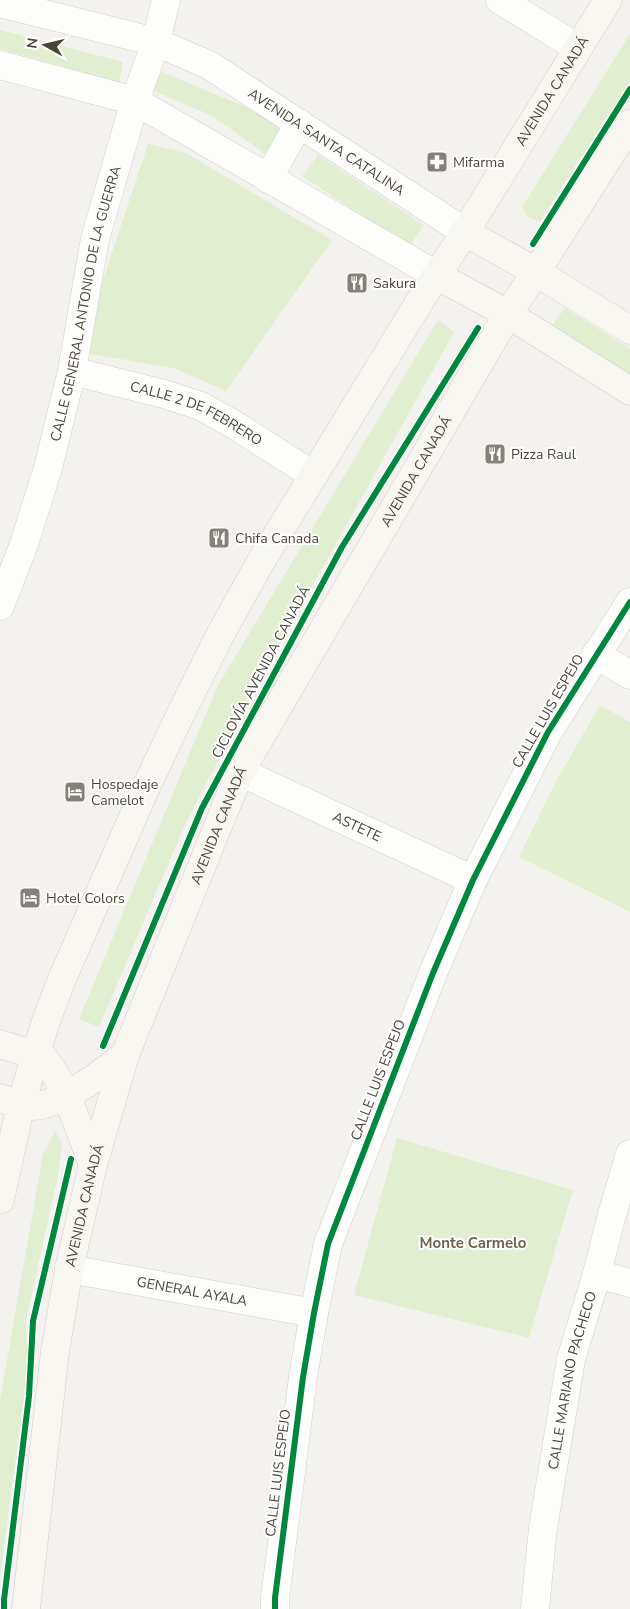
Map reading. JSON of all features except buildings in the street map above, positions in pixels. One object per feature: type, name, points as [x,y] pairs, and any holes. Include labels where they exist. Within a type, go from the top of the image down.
[{"type":"main road","name":"AVENIDA CANADÁ","points":[[0,1200],[11,1101],[36,1055],[45,1024],[62,979],[147,785],[220,635],[313,475],[436,275],[466,232],[608,0]]},
{"type":"main road","name":"AVENIDA CANADÁ","points":[[26,1609],[55,1352],[69,1269],[93,1165],[125,1055],[240,772],[508,314],[630,124]]},
{"type":"main road","name":"AVENIDA SANTA CATALINA","points":[[466,232],[536,272],[630,330]]},
{"type":"main road","points":[[436,275],[508,314],[630,391]]},
{"type":"main road","points":[[0,1044],[42,1057],[47,1062],[54,1072],[65,1096],[93,1165]]},
{"type":"main road","points":[[11,1101],[28,1106],[47,1104],[93,1080],[125,1055]]},
{"type":"street","name":"CALLE GENERAL ANTONIO DE LA GUERRA","points":[[0,606],[24,544],[48,468],[72,371],[95,239],[135,101],[156,42],[166,0]]},
{"type":"street","points":[[500,0],[578,48]]},
{"type":"street","name":"AVENIDA SANTA CATALINA","points":[[0,3],[156,42],[209,65],[466,232]]},
{"type":"street","points":[[0,65],[135,101],[436,275]]},
{"type":"street","points":[[268,179],[300,123]]},
{"type":"street","name":"CALLE 2 DE FEBRERO","points":[[72,371],[164,394],[201,406],[313,475]]},
{"type":"street","name":"CALLE LUIS ESPEJO","points":[[275,1609],[303,1377],[328,1244],[433,973],[473,880],[548,732],[630,602]]},
{"type":"street","points":[[596,654],[630,675]]},
{"type":"street","name":"ASTETE","points":[[240,772],[473,880]]},
{"type":"street","name":"CALLE MARIANO PACHECO","points":[[535,1609],[542,1528],[571,1358],[597,1274],[630,1154]]},
{"type":"street","name":"GENERAL AYALA","points":[[69,1269],[314,1313]]},
{"type":"street","points":[[597,1274],[630,1283]]},
{"type":"green space","points":[[0,30],[123,62],[119,82],[0,49]]},
{"type":"green space","points":[[630,34],[630,82],[540,221],[529,218],[522,207]]},
{"type":"green space","points":[[159,71],[256,111],[288,133],[273,160],[213,116],[152,90]]},
{"type":"green space","points":[[148,144],[186,153],[332,240],[226,391],[174,368],[79,352]]},
{"type":"green space","points":[[318,155],[424,225],[409,247],[302,176]]},
{"type":"green space","points":[[565,308],[630,349],[630,378],[550,328]]},
{"type":"green space","points":[[438,320],[454,332],[255,689],[184,827],[99,1027],[79,1019],[218,685]]},
{"type":"green space","points":[[600,705],[630,722],[630,912],[519,857],[555,783]]},
{"type":"green space","points":[[55,1131],[62,1143],[58,1175],[26,1320],[28,1369],[0,1576],[0,1400],[43,1154]]},
{"type":"green space","points":[[397,1138],[573,1190],[529,1338],[354,1295]]},
{"type":"cycle path","points":[[533,244],[630,89]]},
{"type":"cycle path","name":"CICLOVÍA AVENIDA CANADÁ","points":[[103,1046],[202,808],[342,547],[478,328]]},
{"type":"cycle path","points":[[275,1609],[303,1377],[328,1244],[433,973],[473,880],[548,732],[630,602]]},
{"type":"cycle path","points":[[4,1609],[29,1396],[33,1321],[71,1159]]},
{"type":"place","name":"Mifarma","points":[[437,162]]},
{"type":"place","name":"Sakura","points":[[357,283]]},
{"type":"place","name":"Pizza Raul","points":[[495,454]]},
{"type":"place","name":"Chifa Canada","points":[[219,538]]},
{"type":"place","name":"Hospedaje Camelot","points":[[75,792]]},
{"type":"place","name":"Hotel Colors","points":[[30,898]]},
{"type":"district","name":"Monte Carmelo","points":[[473,1243]]}]
